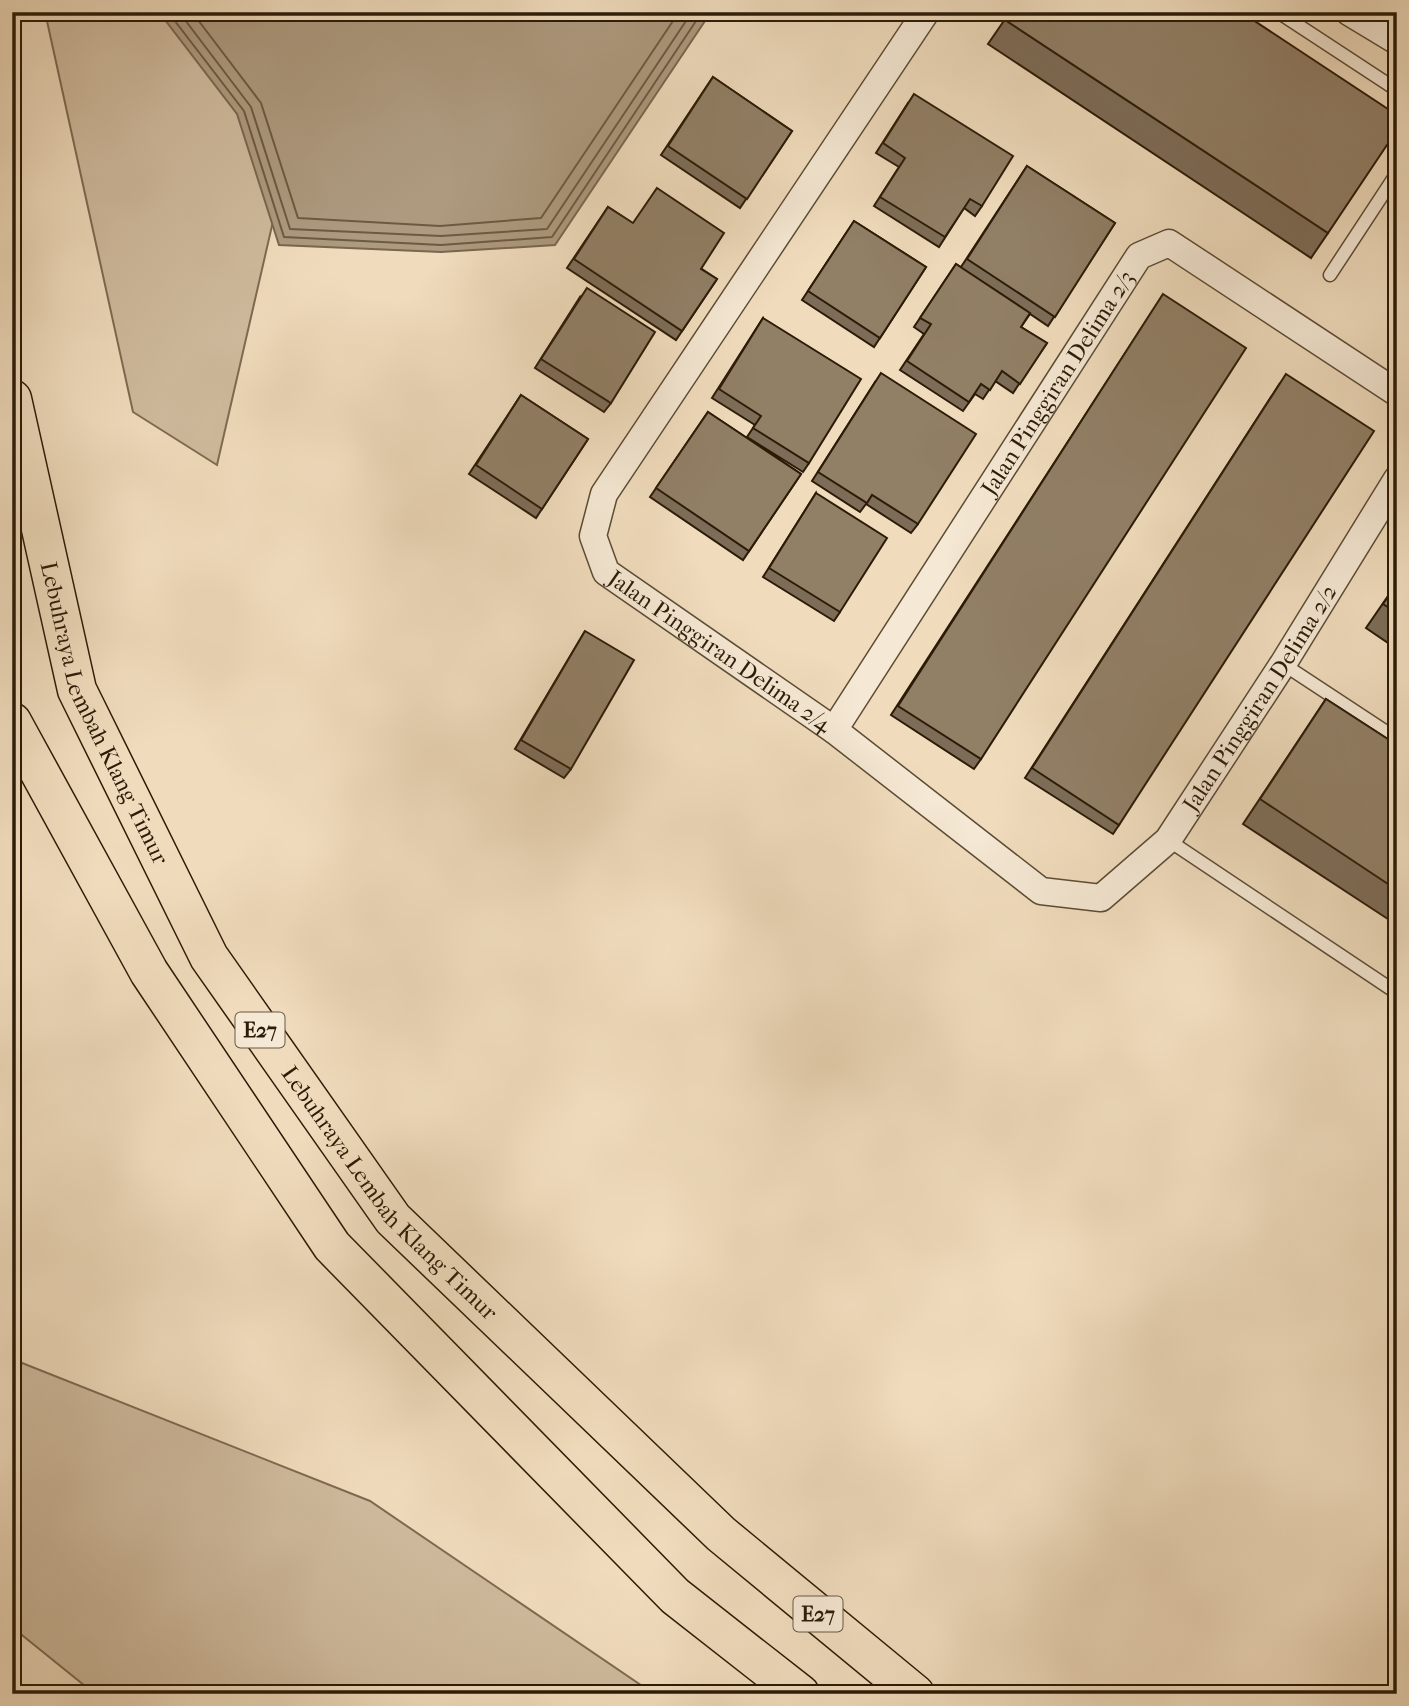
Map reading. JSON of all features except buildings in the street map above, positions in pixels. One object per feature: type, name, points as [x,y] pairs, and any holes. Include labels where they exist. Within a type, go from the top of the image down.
[{"type":"highway","name":"Lebuhraya Lembah Klang Timur","points":[[12,399],[76,690],[209,957],[393,1219],[721,1534],[915,1694]]},
{"type":"highway","name":"E27","points":[[12,722],[149,972],[332,1245],[675,1596],[800,1694]]},
{"type":"street","name":"Jalan Pinggiran Delima 2/4","points":[[926,12],[604,494],[593,536],[606,572],[834,730],[1041,891],[1101,898]]},
{"type":"street","points":[[1349,12],[1397,41]]},
{"type":"street","name":"Jalan Pinggiran Delima 2/3","points":[[834,730],[1139,256],[1169,243],[1397,393]]},
{"type":"street","name":"Jalan Pinggiran Delima 2/2","points":[[1101,898],[1168,840],[1283,664],[1397,479]]},
{"type":"lane","points":[[1278,12],[1397,90]]},
{"type":"lane","points":[[1330,275],[1397,173]]},
{"type":"lane","points":[[1283,664],[1397,738]]},
{"type":"lane","points":[[1168,840],[1397,993]]},
{"type":"shaded area","points":[[45,12],[167,12],[241,104],[274,217],[217,465],[133,412]]},
{"type":"shaded area","points":[[12,1359],[370,1501],[654,1694],[95,1694],[12,1627]]},
{"type":"water","points":[[159,12],[711,12],[555,245],[441,252],[279,245],[237,114]]}]
